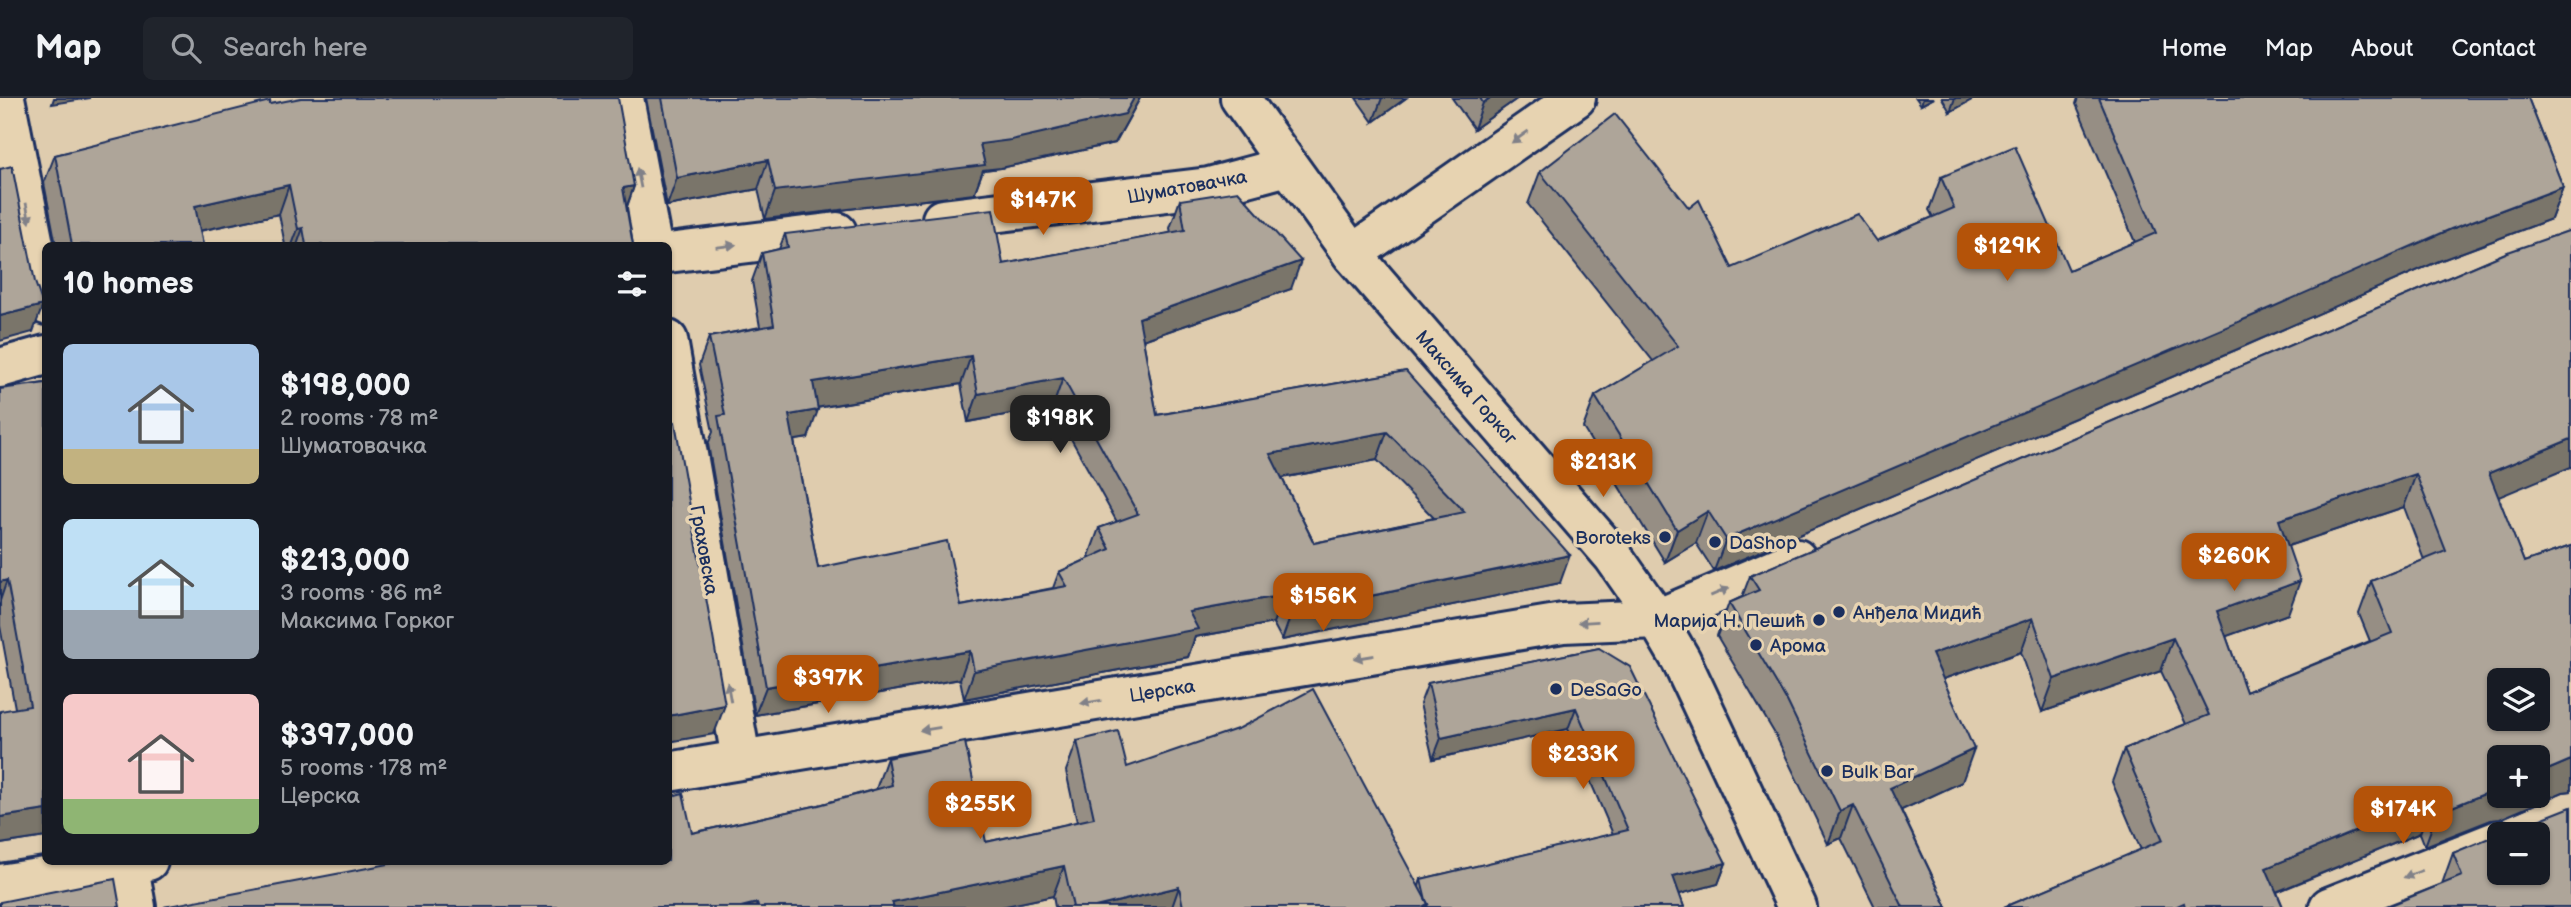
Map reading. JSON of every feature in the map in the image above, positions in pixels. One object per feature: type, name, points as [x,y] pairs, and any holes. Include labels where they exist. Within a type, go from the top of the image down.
[{"type":"street","points":[[5,98],[42,286]]},
{"type":"street","points":[[624,98],[651,242]]},
{"type":"street","name":"Максима Горког","points":[[1240,98],[1352,254],[1613,556],[1657,619],[1681,660],[1797,907]]},
{"type":"street","points":[[1352,254],[1576,98]]},
{"type":"street","name":"Шуматовачка","points":[[907,224],[1209,187],[1288,166]]},
{"type":"street","points":[[672,253],[866,229]]},
{"type":"street","points":[[0,368],[42,356]]},
{"type":"street","name":"Граховска","points":[[672,363],[741,760]]},
{"type":"street","name":"Церска","points":[[672,771],[1563,624],[1657,619],[1827,547]]},
{"type":"street","points":[[2329,907],[2487,845]]},
{"type":"street","points":[[0,884],[117,865]]},
{"type":"street","points":[[135,865],[136,907]]},
{"type":"building","points":[[301,98],[618,98],[634,186],[623,188],[632,242],[305,242],[303,228],[298,229],[289,185],[195,206],[202,242],[71,242],[55,155],[270,101],[270,104]]},
{"type":"building","points":[[662,98],[1134,98],[1125,114],[1011,140],[980,144],[985,165],[775,191],[768,160],[677,178]]},
{"type":"building","points":[[2099,98],[2528,98],[2563,187],[2451,229],[1726,539],[1708,511],[1677,530],[1595,396],[1678,346],[1540,172],[1615,114],[1689,208],[1699,200],[1732,268],[1857,214],[1877,241],[1954,208],[1941,177],[2015,146],[2069,270],[2156,233]]},
{"type":"building","points":[[12,166],[42,305],[0,316],[0,169]]},
{"type":"building","points":[[1238,191],[1301,261],[1139,318],[1157,415],[1406,371],[1570,555],[1292,612],[1284,595],[1189,612],[1198,629],[974,671],[970,651],[766,687],[718,416],[725,415],[709,337],[774,325],[762,253],[788,247],[785,234],[993,209],[1003,264],[1185,230],[1180,200]],"holes":[[[971,356],[978,394],[1063,378],[1138,514],[1099,528],[1110,549],[1059,572],[1067,586],[961,606],[947,541],[818,568],[789,415],[818,410],[813,382]],[[1387,432],[1465,512],[1314,543],[1270,454]]]},
{"type":"building","points":[[2571,230],[2571,439],[2489,473],[2524,562],[2571,546],[2571,760],[2550,769],[2550,745],[2487,745],[2487,793],[2437,813],[2432,800],[2266,868],[2283,907],[2185,907],[2184,903],[2175,907],[2004,907],[2163,840],[2124,749],[2209,715],[2173,638],[2054,679],[2033,618],[1932,654],[1974,749],[1890,788],[1947,907],[1903,907],[1853,805],[1840,811],[1787,701],[1729,603],[1759,590],[1750,576],[2508,252]],"holes":[[[2416,474],[2446,551],[2371,581],[2392,633],[2246,692],[2217,611],[2300,581],[2279,520]]]},
{"type":"building","points":[[42,384],[42,811],[0,817],[0,711],[30,706],[7,580],[0,582],[0,389]]},
{"type":"building","points":[[672,422],[675,422],[725,705],[672,715]]},
{"type":"building","points":[[1599,648],[1630,667],[1726,863],[1673,876],[1684,907],[1428,907],[1421,879],[1628,830],[1576,708],[1441,738],[1428,683]]},
{"type":"building","points":[[1313,689],[1428,904],[1422,907],[1183,907],[1179,887],[1095,907],[1073,907],[1064,866],[892,902],[894,907],[758,907],[757,903],[741,907],[164,907],[383,865],[672,865],[672,796],[683,793],[692,833],[819,805],[892,785],[887,758],[965,742],[986,842],[1094,818],[1077,741],[1118,731],[1127,767],[1240,728]]},
{"type":"building","points":[[2571,807],[2571,907],[2386,907],[2462,876],[2453,853],[2487,839],[2487,885],[2550,885],[2550,822],[2533,822]]},
{"type":"building","points":[[115,879],[120,907],[0,907],[0,902]]},
{"type":"place","name":"Boroteks","points":[[1665,537]]},
{"type":"place","name":"DaShop","points":[[1715,542]]},
{"type":"place","name":"Анђела Мидић","points":[[1839,612]]},
{"type":"place","name":"Марија Н. Пешић","points":[[1819,620]]},
{"type":"place","name":"Арома","points":[[1756,645]]},
{"type":"place","name":"DeSaGo","points":[[1556,689]]},
{"type":"place","name":"Bulk Bar","points":[[1827,771]]}]
